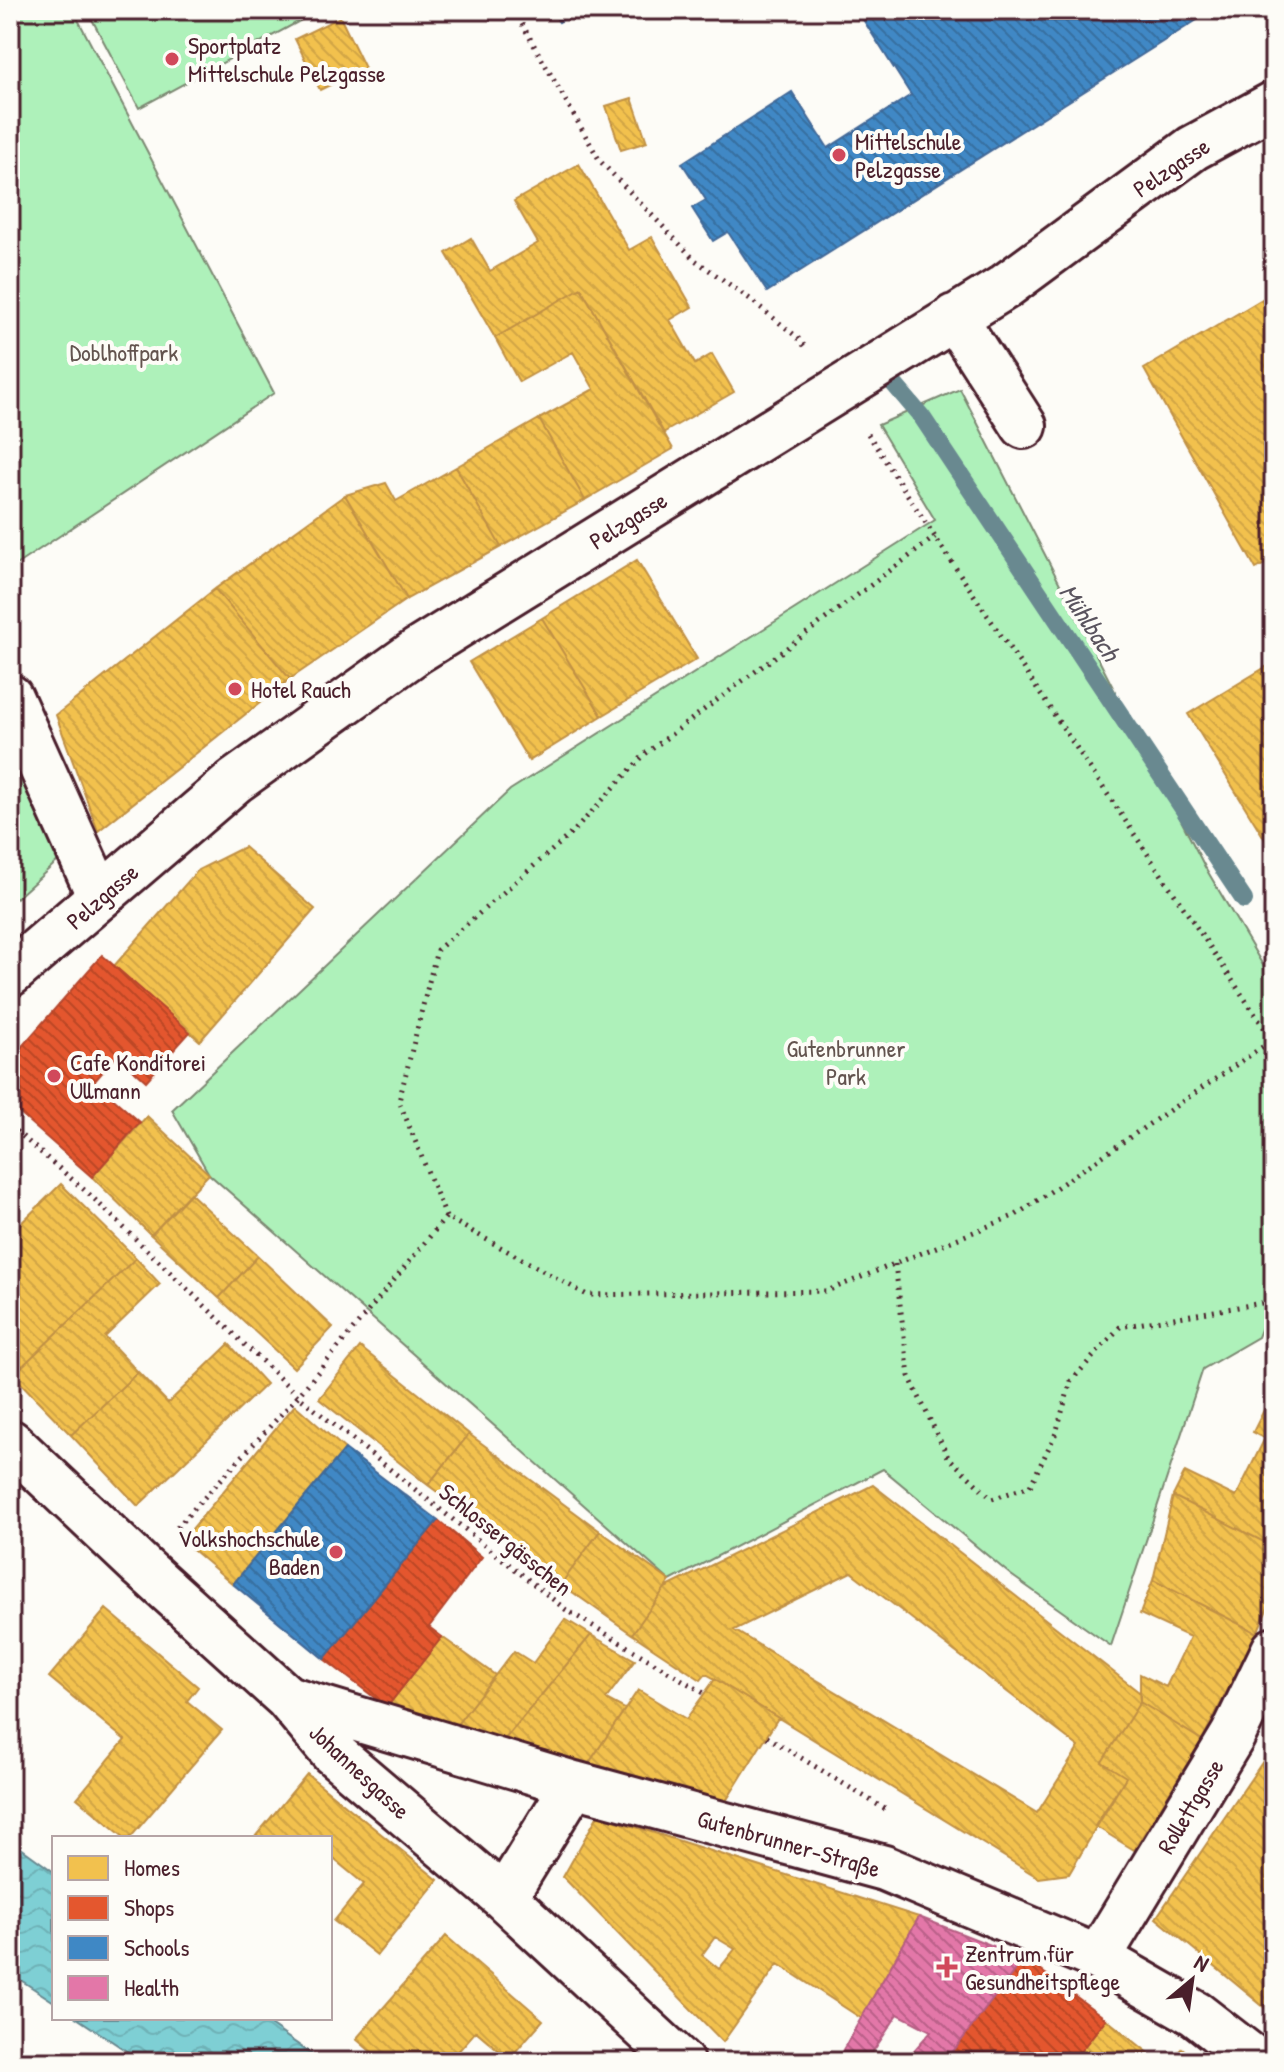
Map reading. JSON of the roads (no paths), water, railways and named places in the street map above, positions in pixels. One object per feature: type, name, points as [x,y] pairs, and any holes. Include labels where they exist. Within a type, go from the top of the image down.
[{"type":"street","name":"Pelzgasse","points":[[10,974],[235,781],[417,651],[1003,288],[1193,148],[1274,104]]},
{"type":"street","points":[[954,317],[1024,426]]},
{"type":"street","points":[[10,697],[100,897]]},
{"type":"street","name":"Johannesgasse","points":[[10,1442],[287,1698],[332,1752],[504,1898],[681,2062]]},
{"type":"street","name":"Rollettgasse","points":[[1098,1958],[1233,1735],[1274,1650]]},
{"type":"street","name":"Gutenbrunner-Straße","points":[[287,1698],[574,1784],[884,1868],[1098,1958],[1196,2014],[1258,2062]]},
{"type":"street","points":[[504,1898],[574,1784]]},
{"type":"water","points":[[10,1840],[52,1871],[52,2001],[10,1973]]},
{"type":"water","points":[[80,2020],[263,2020],[323,2062],[143,2062]]},
{"type":"waterway","name":"Mühlbach","points":[[888,377],[922,417],[1244,900]]},
{"type":"place","name":"Sportplatz Mittelschule Pelzgasse","points":[[172,59]]},
{"type":"place","name":"Mittelschule Pelzgasse","points":[[839,155]]},
{"type":"place","name":"Hotel Rauch","points":[[235,689]]},
{"type":"place","name":"Cafe Konditorei Ullmann","points":[[54,1076]]},
{"type":"place","name":"Volkshochschule Baden","points":[[336,1552]]},
{"type":"place","name":"Zentrum für Gesundheitspflege","points":[[947,1967]]},
{"type":"park label","name":"Doblhoffpark","points":[[124,352]]},
{"type":"park label","name":"Gutenbrunner Park","points":[[846,1062]]}]
